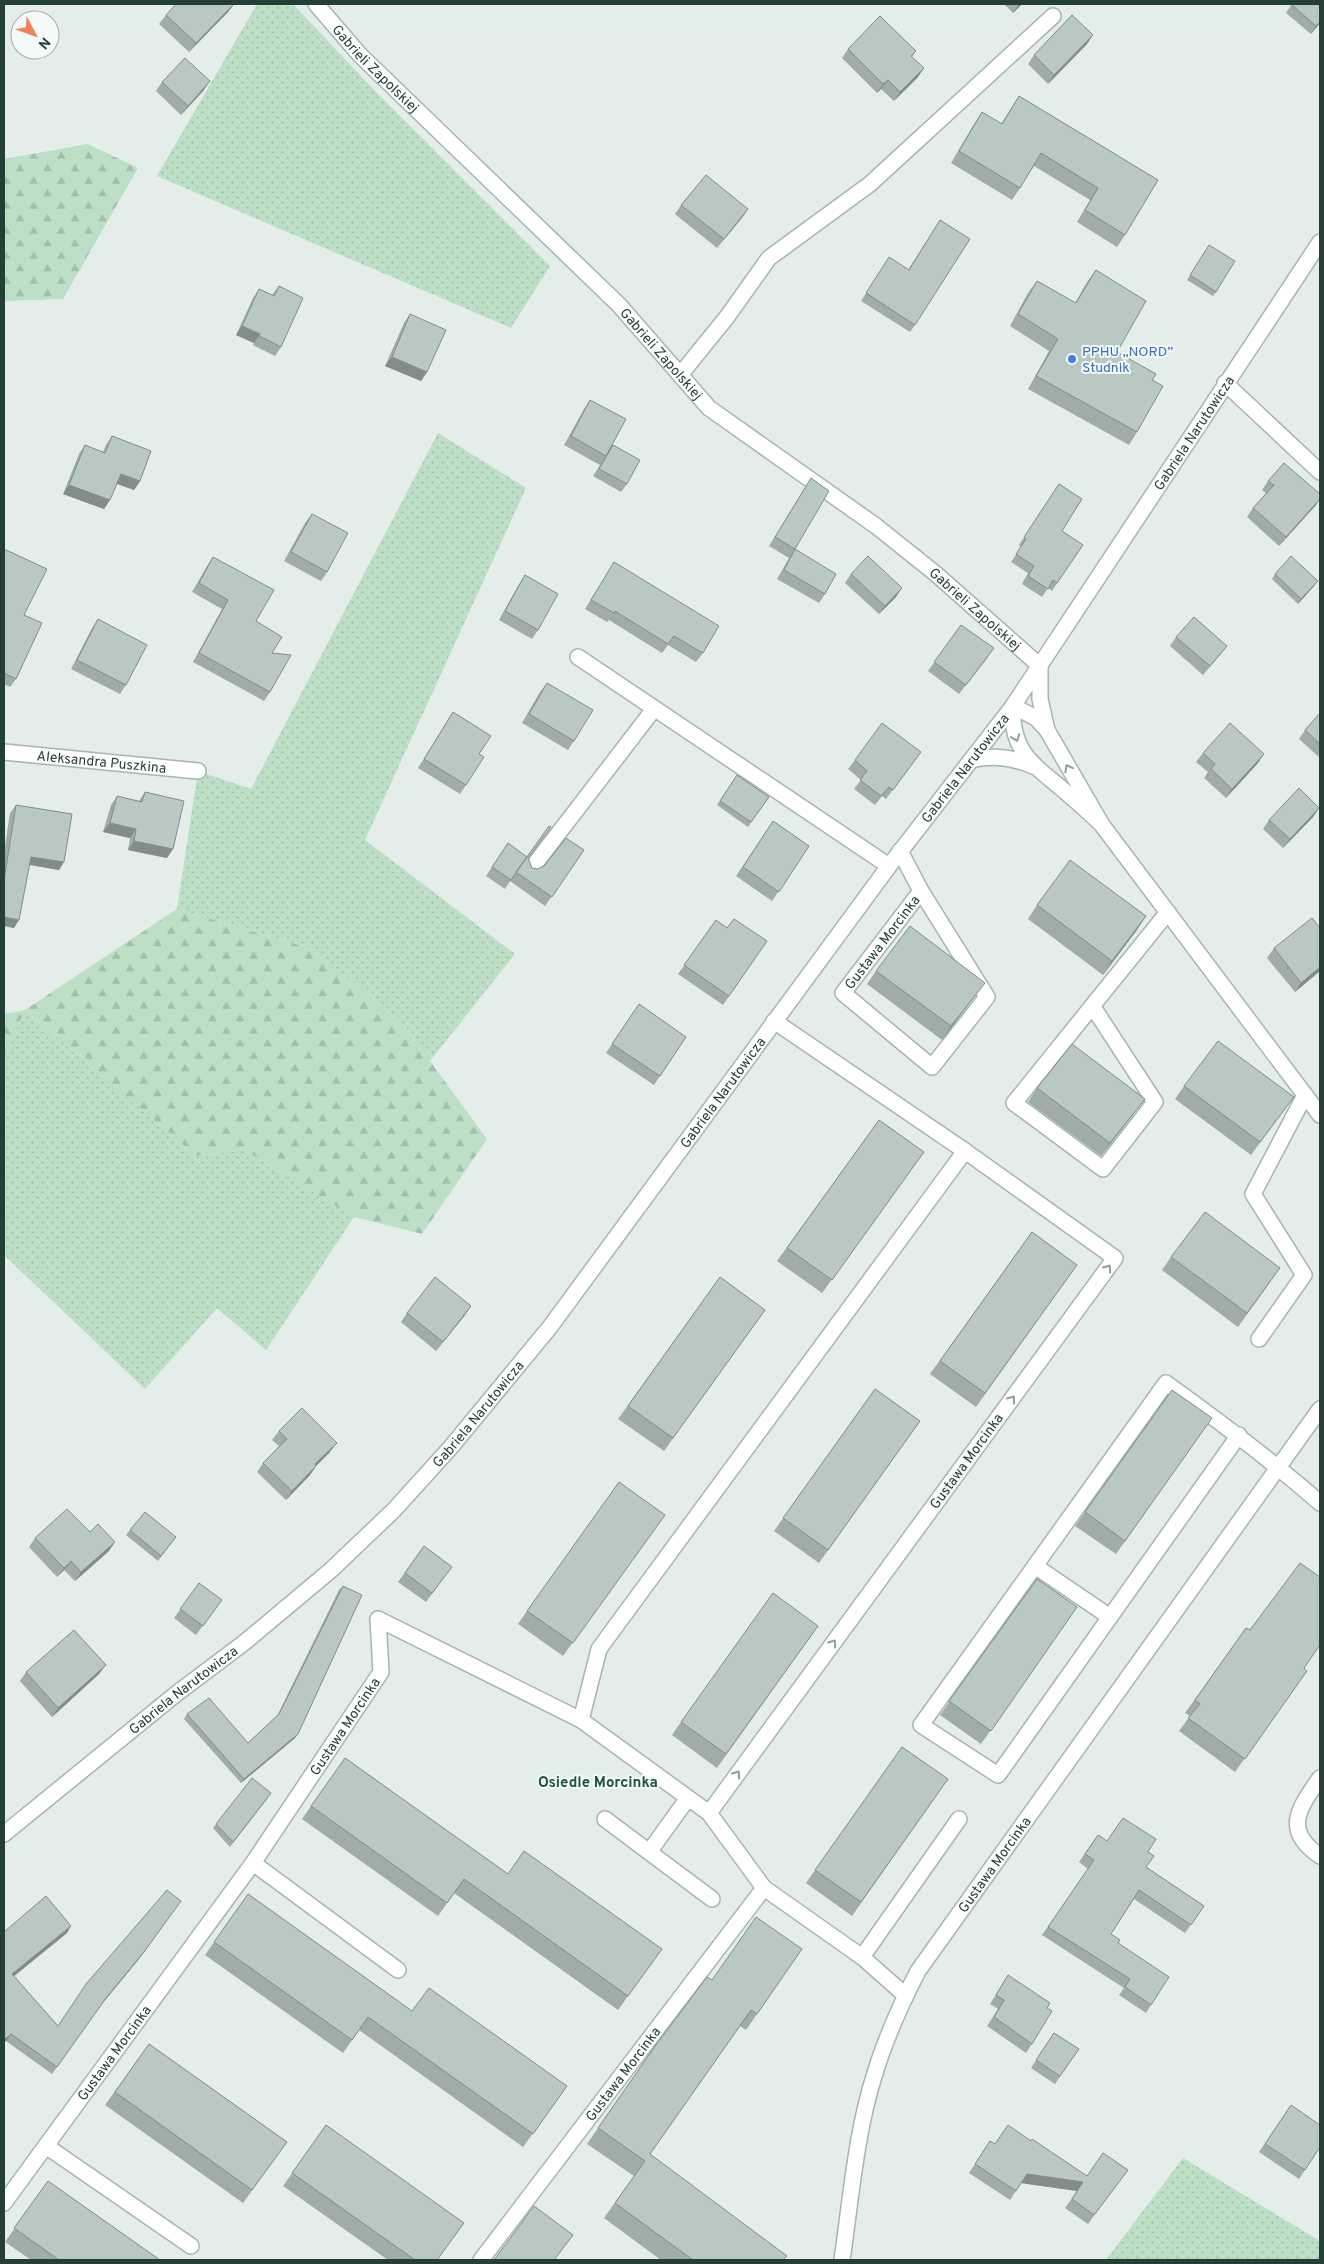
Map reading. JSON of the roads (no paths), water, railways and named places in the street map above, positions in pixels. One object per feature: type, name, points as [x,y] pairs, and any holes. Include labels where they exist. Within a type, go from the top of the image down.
[{"type":"street","name":"Gabrieli Zapolskiej","points":[[316,4],[360,55],[619,305],[709,408],[876,526],[936,574],[1040,666]]},
{"type":"street","points":[[680,375],[769,258],[870,184],[1053,16]]},
{"type":"street","name":"Gabriela Narutowicza","points":[[4,1834],[176,1694],[245,1642],[331,1570],[394,1510],[450,1447],[550,1328],[900,851],[1013,706],[1320,242]]},
{"type":"street","points":[[1225,383],[1320,472]]},
{"type":"street","points":[[578,657],[889,866]]},
{"type":"street","points":[[1040,666],[1040,699],[1047,730]]},
{"type":"street","points":[[1102,825],[1033,766],[1021,750],[1014,735],[1012,721],[1013,706],[1036,718],[1047,730],[1102,825],[1320,1114]]},
{"type":"street","points":[[531,869],[654,709]]},
{"type":"street","name":"Aleksandra Puszkina","points":[[4,752],[198,771]]},
{"type":"street","points":[[971,760],[998,756],[1015,759],[1033,766]]},
{"type":"street","name":"Gustawa Morcinka","points":[[900,851],[921,891],[987,997],[932,1067],[843,993],[921,891]]},
{"type":"street","points":[[1093,1007],[1155,1102],[1103,1169],[1014,1103],[1168,912]]},
{"type":"street","name":"Gustawa Morcinka","points":[[709,1813],[1115,1258],[965,1151],[774,1021]]},
{"type":"street","points":[[1259,1339],[1304,1275],[1253,1194],[1305,1095]]},
{"type":"street","points":[[581,1720],[599,1650],[965,1151]]},
{"type":"street","points":[[1239,1435],[998,1775],[921,1725],[1166,1383],[1239,1435],[1279,1466],[1320,1503]]},
{"type":"street","name":"Gustawa Morcinka","points":[[842,2260],[867,2102],[888,2034],[905,1995],[935,1945],[1320,1409]]},
{"type":"street","points":[[1035,1566],[1110,1617]]},
{"type":"street","name":"Gustawa Morcinka","points":[[4,2203],[254,1863],[381,1672],[378,1619],[581,1720],[709,1813],[764,1888],[862,1957],[905,1995]]},
{"type":"street","points":[[1320,1778],[1300,1806],[1297,1824],[1304,1842],[1320,1856]]},
{"type":"street","points":[[649,1852],[688,1798]]},
{"type":"street","points":[[862,1957],[959,1819]]},
{"type":"street","points":[[605,1820],[712,1899]]},
{"type":"street","points":[[254,1863],[398,1970]]},
{"type":"street","name":"Gustawa Morcinka","points":[[481,2260],[764,1888]]},
{"type":"street","points":[[46,2146],[191,2246]]},
{"type":"place","name":"PPHU „NORD” Studnik","points":[[1072,359]]},
{"type":"district","name":"Osiedle Morcinka","points":[[598,1782]]}]
